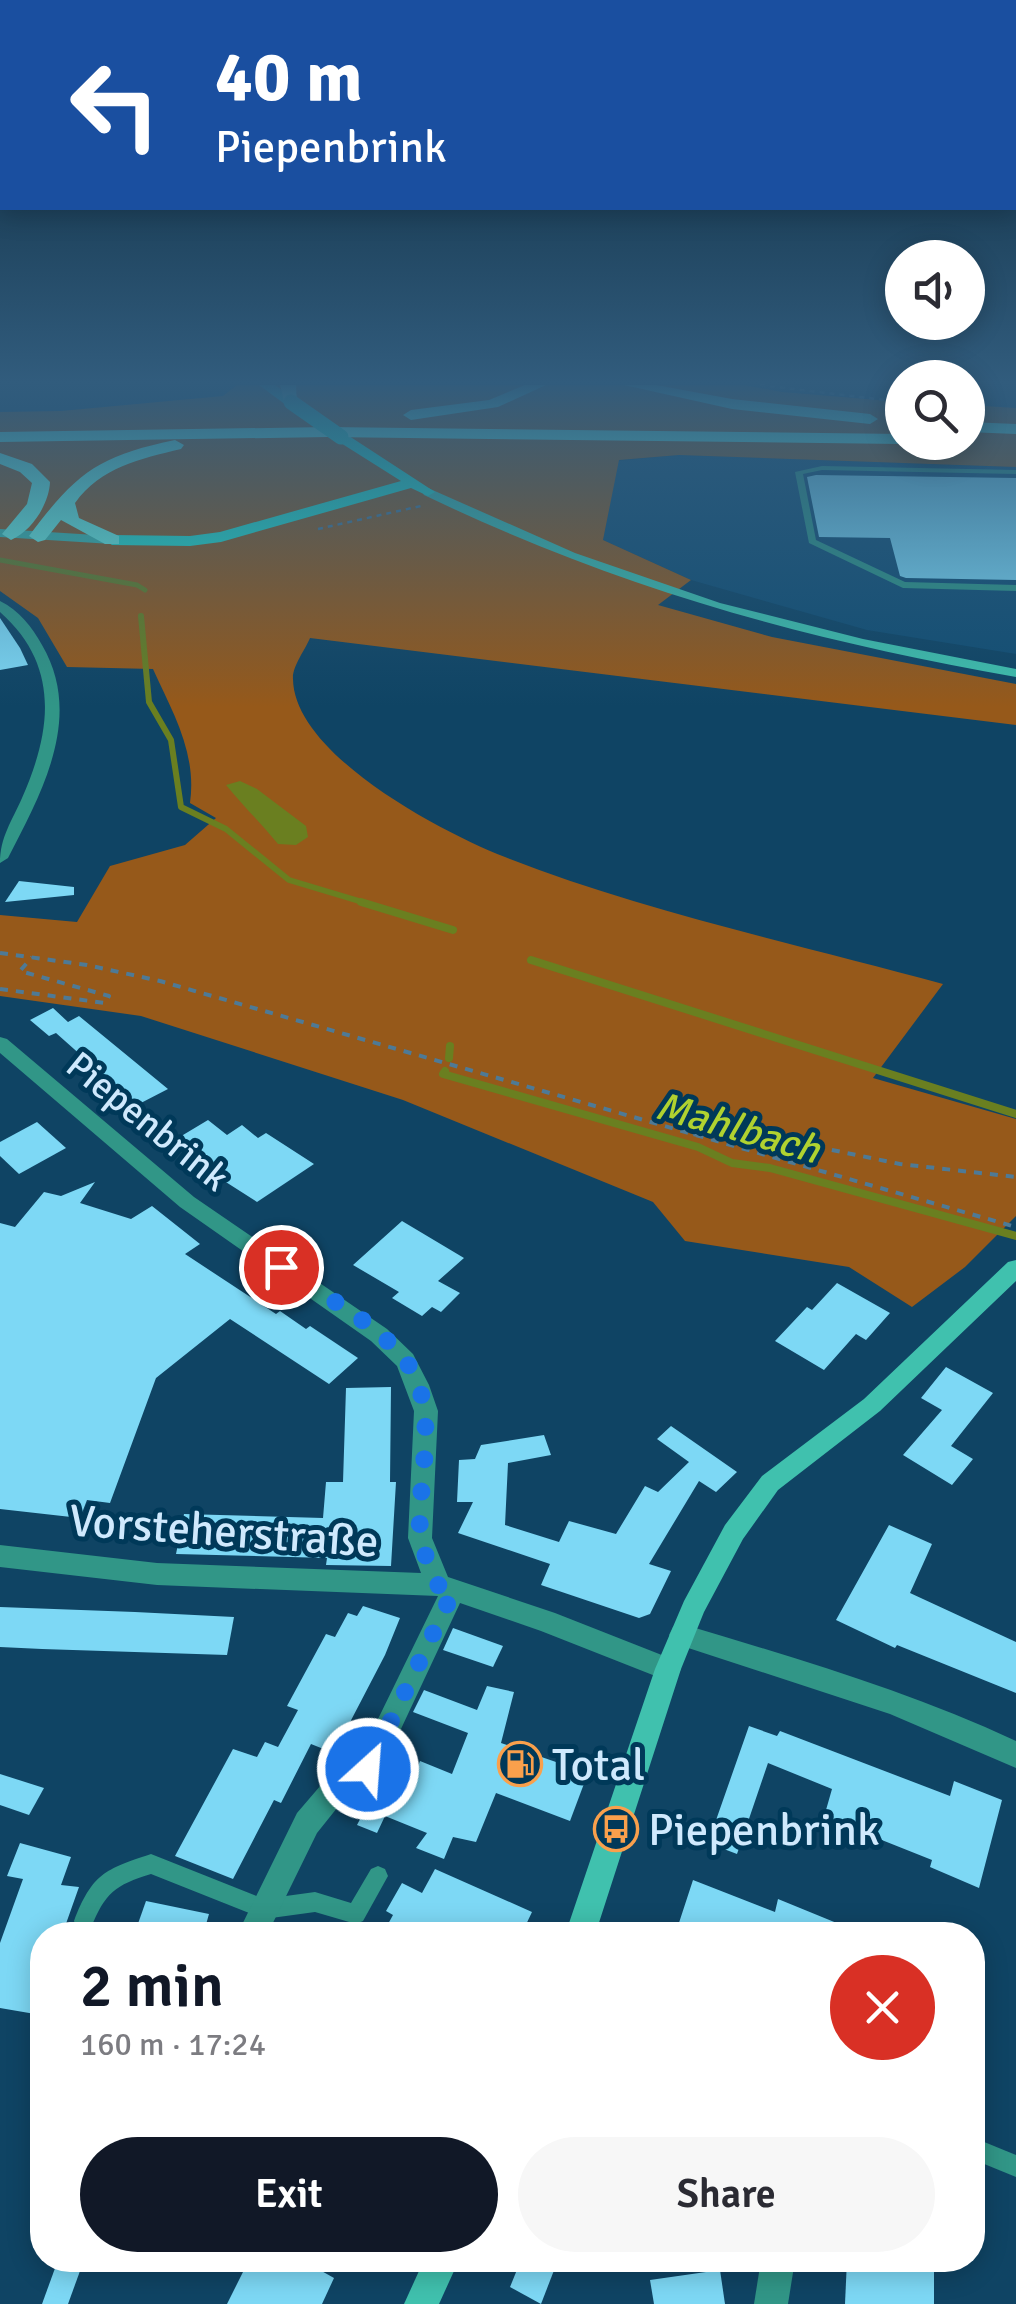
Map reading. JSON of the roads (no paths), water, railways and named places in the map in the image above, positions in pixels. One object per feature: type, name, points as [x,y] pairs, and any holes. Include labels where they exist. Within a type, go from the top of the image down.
[{"type":"highway","points":[[5,534],[36,505],[42,493]]},
{"type":"highway","points":[[38,536],[74,493]]},
{"type":"highway","points":[[66,502],[71,521],[112,540]]},
{"type":"main road","points":[[354,499],[361,493]]},
{"type":"main road","points":[[265,528],[377,493]]},
{"type":"main road","points":[[5,534],[190,541],[299,524],[426,493]]},
{"type":"main road","points":[[429,493],[526,540],[667,592],[860,644],[1016,674]]},
{"type":"main road","points":[[584,1922],[668,1669],[718,1559],[770,1482],[886,1392],[1014,1270]]},
{"type":"main road","points":[[421,2304],[436,2272]]},
{"type":"street","points":[[0,605],[28,631],[36,648],[51,692],[54,732],[36,788],[0,858]]},
{"type":"street","name":"Piepenbrink","points":[[0,1043],[187,1202],[380,1335],[405,1360],[426,1411],[420,1538],[446,1588]]},
{"type":"street","name":"Vorsteherstraße","points":[[0,1556],[157,1574],[446,1588],[546,1620],[668,1669]]},
{"type":"street","points":[[258,1922],[319,1806],[368,1769],[446,1588]]},
{"type":"street","points":[[682,1635],[835,1680],[1016,1755]]},
{"type":"street","points":[[771,2304],[776,2272]]},
{"type":"lane","points":[[803,493],[812,541],[903,585],[1016,588]]},
{"type":"lane","points":[[84,1921],[93,1895],[111,1876],[150,1864],[264,1909],[314,1902],[356,1914],[378,1876]]},
{"type":"lane","points":[[985,2153],[1016,2166]]},
{"type":"waterway","points":[[0,560],[137,585],[145,590]]},
{"type":"waterway","name":"Mahlbach","points":[[141,616],[149,702],[171,740],[181,807],[226,829],[289,880],[369,904]]},
{"type":"waterway","name":"Mahlbach","points":[[361,902],[453,930]]},
{"type":"waterway","points":[[531,960],[1016,1114]]},
{"type":"waterway","name":"Mahlbach","points":[[449,1058],[450,1046]]},
{"type":"waterway","name":"Mahlbach","points":[[445,1071],[443,1074],[698,1147],[732,1163],[770,1168],[1016,1236]]},
{"type":"place","name":"Total","points":[[520,1764]]},
{"type":"place","name":"Piepenbrink","points":[[616,1829]]}]
